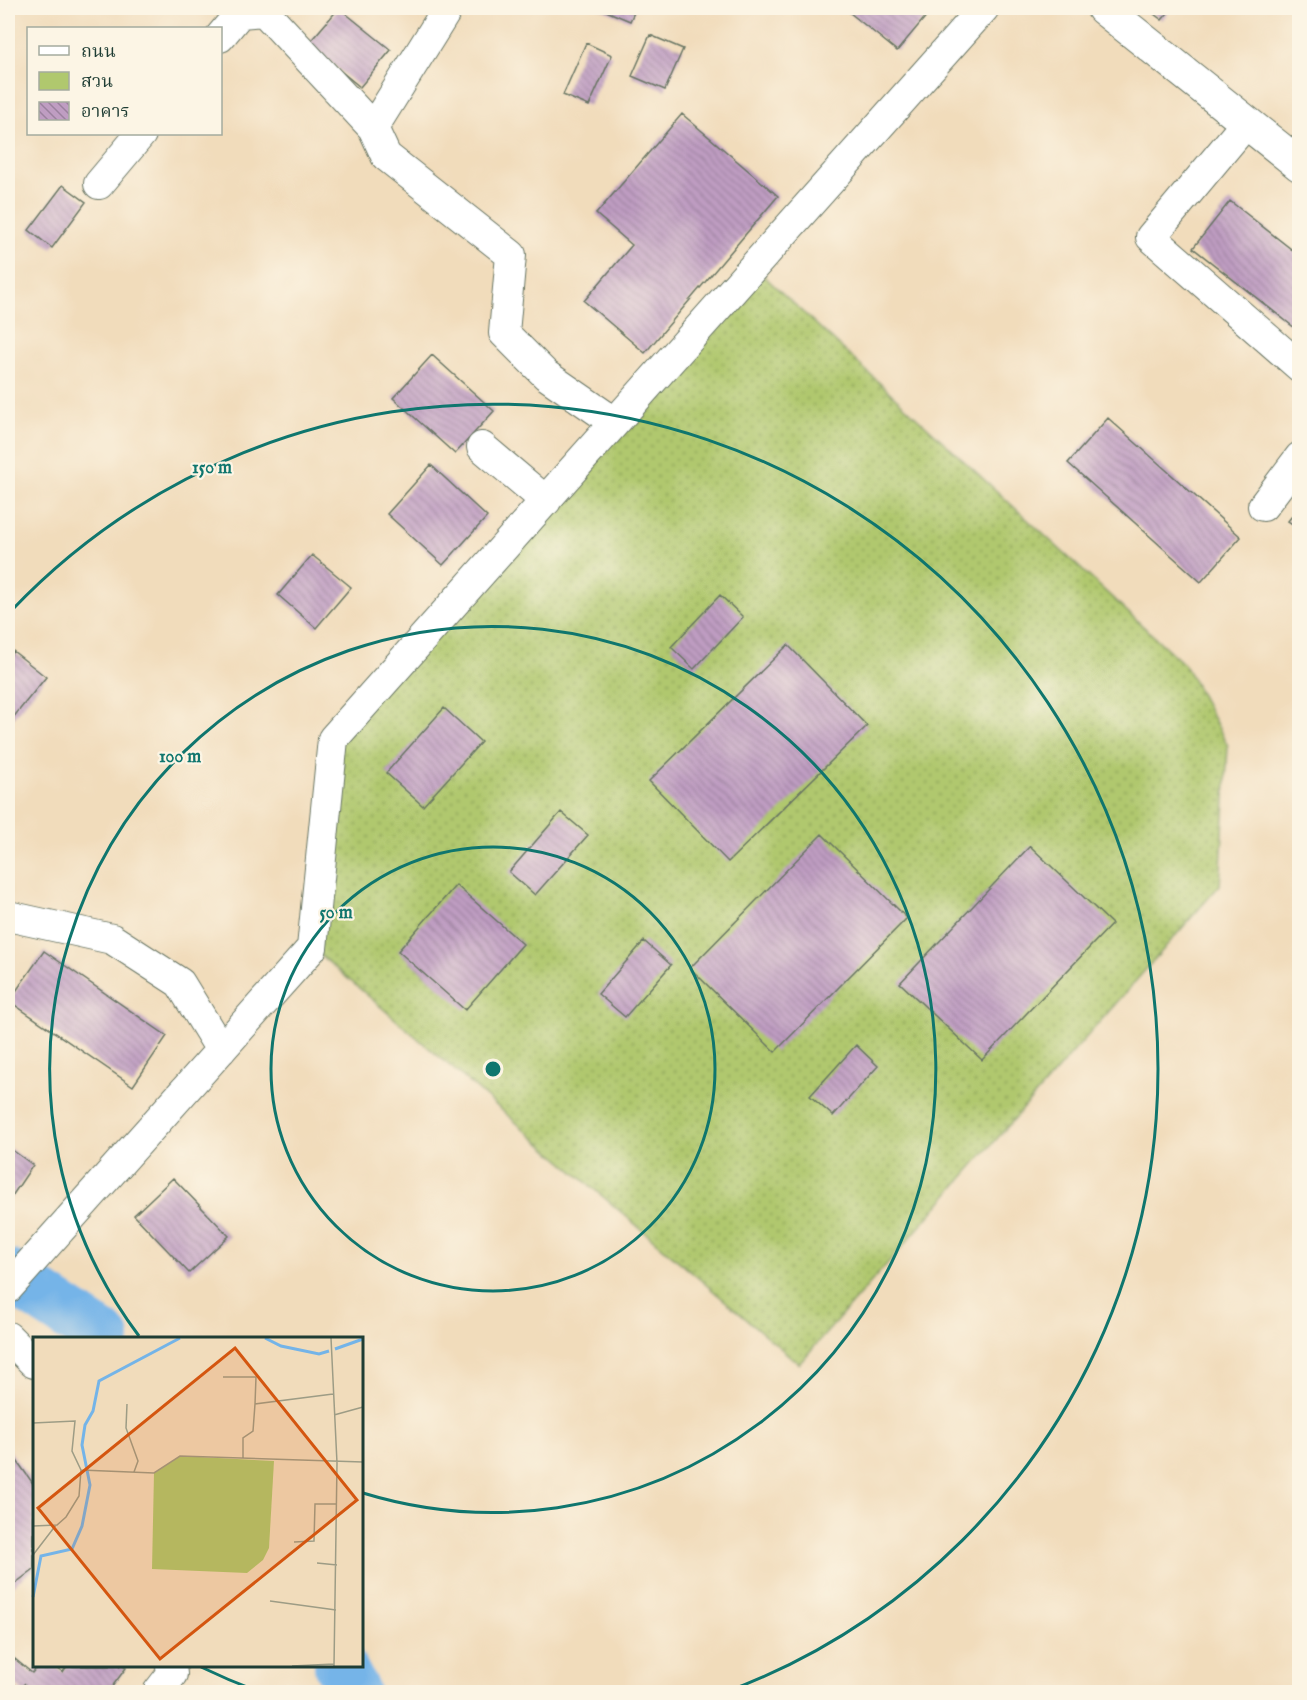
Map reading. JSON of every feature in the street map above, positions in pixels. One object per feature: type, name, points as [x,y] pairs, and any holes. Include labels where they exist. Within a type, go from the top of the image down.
[{"type":"street","points":[[373,128],[448,8]]},
{"type":"street","points":[[8,1288],[312,948],[333,739],[984,8]]},
{"type":"street","points":[[1103,8],[1299,165]]},
{"type":"street","points":[[222,35],[240,13],[264,11],[373,128],[386,156],[511,255],[504,333],[546,375],[614,422]]},
{"type":"street","points":[[1247,122],[1151,237],[1299,367]]},
{"type":"street","points":[[99,184],[140,135]]},
{"type":"street","points":[[482,447],[546,501]]},
{"type":"street","points":[[1263,506],[1299,457]]},
{"type":"street","points":[[8,916],[112,939],[180,983],[220,1050]]},
{"type":"street","points":[[8,1337],[33,1362]]},
{"type":"green space","points":[[754,267],[1185,665],[1228,746],[1220,885],[799,1364],[312,948],[333,739]]},
{"type":"building","points":[[339,8],[391,50],[360,87],[308,44]]},
{"type":"building","points":[[599,8],[636,8],[630,21]]},
{"type":"building","points":[[844,8],[933,8],[897,51]]},
{"type":"building","points":[[1146,8],[1172,8],[1162,20]]},
{"type":"building","points":[[650,35],[683,49],[665,90],[632,76]]},
{"type":"building","points":[[586,43],[612,55],[589,106],[563,95]]},
{"type":"building","points":[[682,114],[778,196],[645,353],[584,301],[632,245],[596,214]]},
{"type":"building","points":[[63,185],[86,202],[52,248],[29,230]]},
{"type":"building","points":[[1230,201],[1300,256],[1300,332],[1193,248]]},
{"type":"building","points":[[432,355],[494,411],[455,454],[393,398]]},
{"type":"building","points":[[1108,418],[1241,537],[1201,582],[1068,463]]},
{"type":"building","points":[[431,465],[487,517],[443,565],[387,514]]},
{"type":"building","points":[[1300,506],[1300,529],[1288,521]]},
{"type":"building","points":[[312,555],[351,587],[316,628],[278,595]]},
{"type":"building","points":[[720,595],[743,617],[694,669],[671,647]]},
{"type":"building","points":[[788,645],[867,726],[728,862],[649,781]]},
{"type":"building","points":[[13,651],[46,677],[8,724],[8,658]]},
{"type":"building","points":[[444,708],[481,742],[423,806],[386,773]]},
{"type":"building","points":[[561,812],[588,835],[535,895],[509,872]]},
{"type":"building","points":[[822,834],[907,918],[775,1052],[690,968]]},
{"type":"building","points":[[1030,846],[1112,924],[982,1060],[900,983]]},
{"type":"building","points":[[456,885],[523,944],[465,1010],[398,951]]},
{"type":"building","points":[[644,941],[671,965],[625,1017],[598,994]]},
{"type":"building","points":[[44,951],[167,1036],[133,1086],[9,1001]]},
{"type":"building","points":[[856,1045],[878,1066],[833,1116],[810,1096]]},
{"type":"building","points":[[8,1147],[33,1165],[8,1202]]},
{"type":"building","points":[[173,1178],[229,1236],[189,1273],[134,1215]]},
{"type":"building","points":[[8,1448],[33,1484],[33,1570],[8,1589]]},
{"type":"building","points":[[10,1655],[32,1673],[37,1667],[56,1667],[63,1672],[66,1667],[126,1668],[108,1692],[24,1692],[20,1690],[25,1683],[20,1689],[8,1679]]},
{"type":"waterway","points":[[8,1275],[102,1337]]},
{"type":"waterway","points":[[341,1667],[354,1692]]}]
